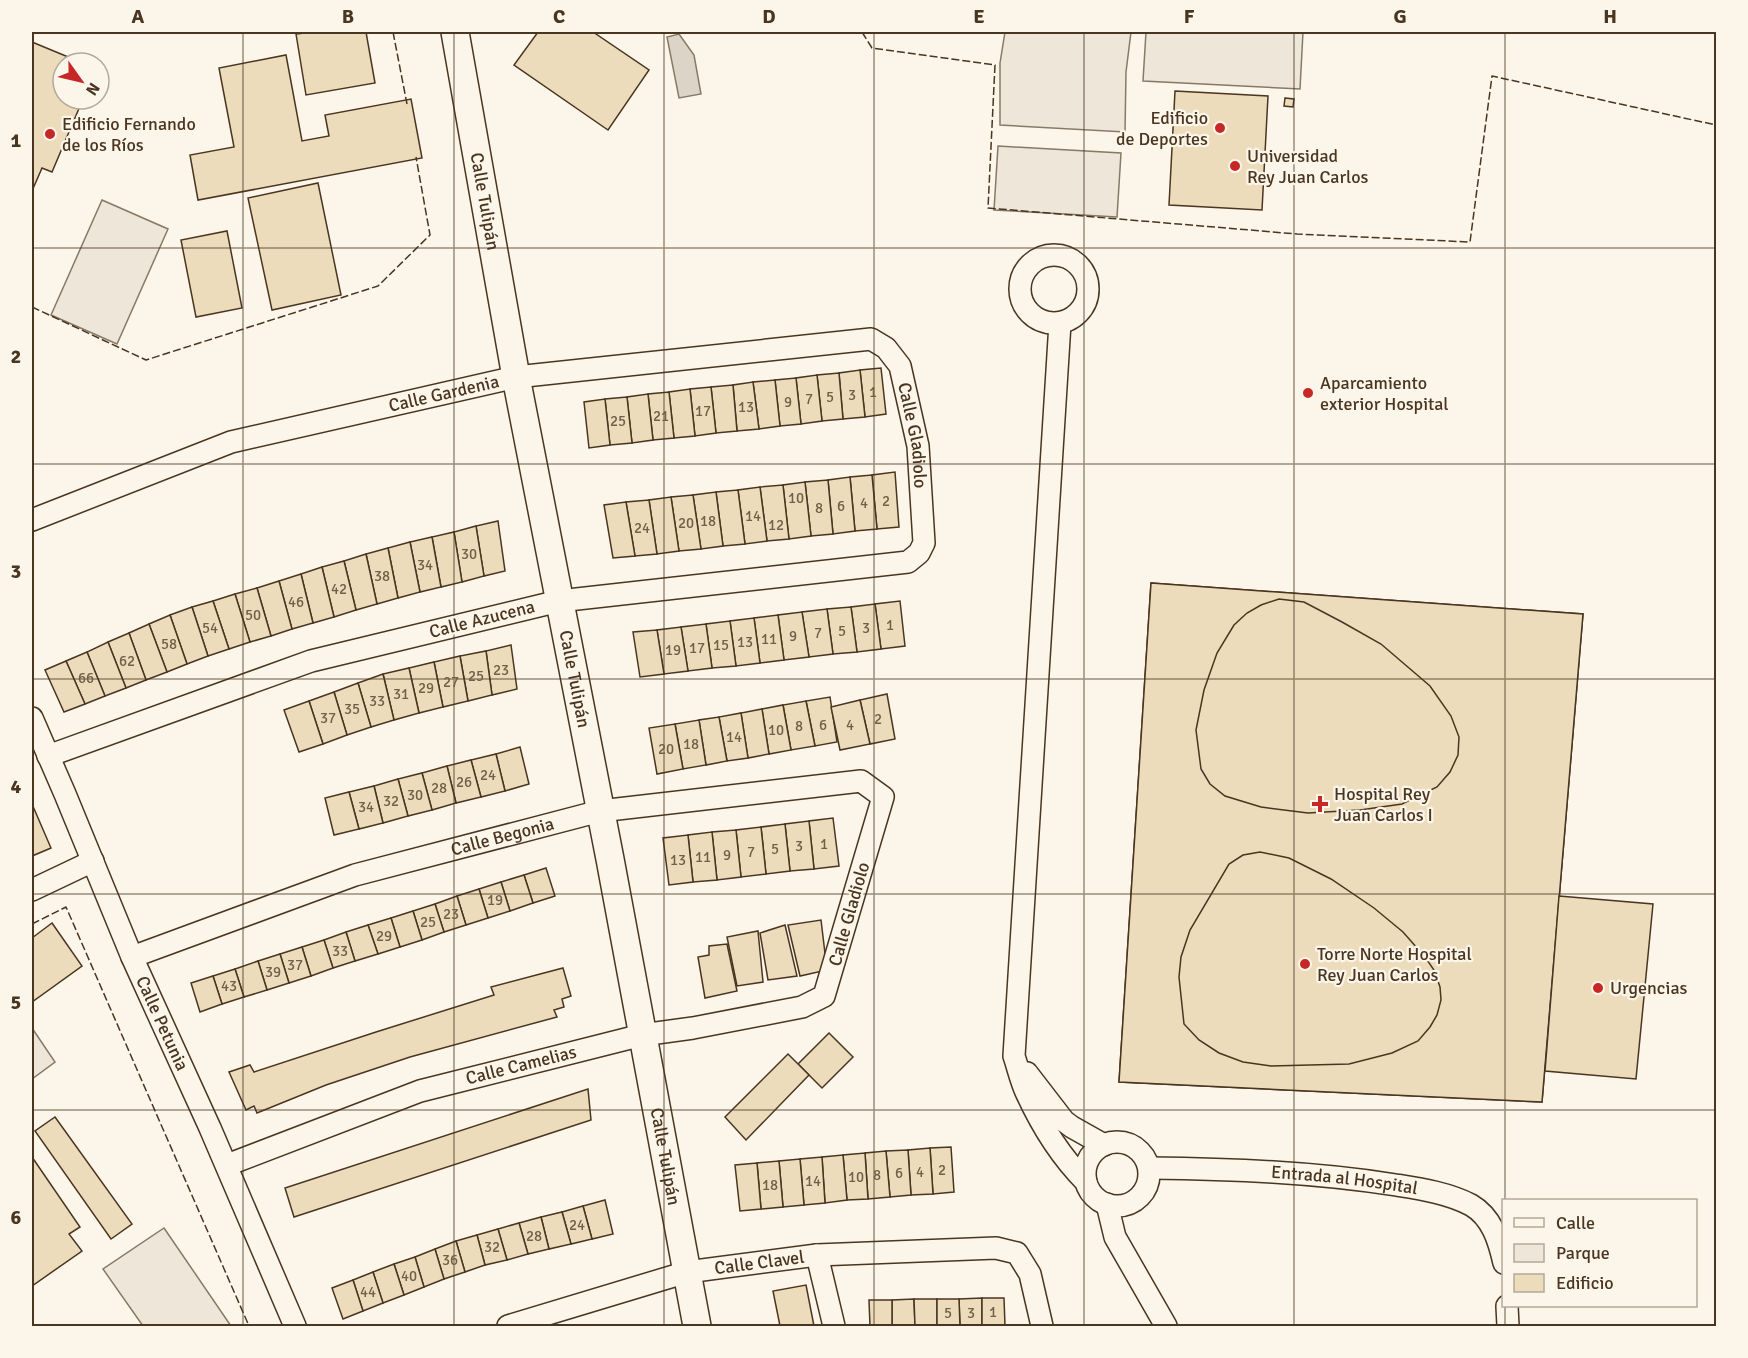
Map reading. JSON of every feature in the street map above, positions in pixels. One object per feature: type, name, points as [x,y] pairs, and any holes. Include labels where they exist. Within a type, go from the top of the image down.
[{"type":"street","name":"Calle Tulipán","points":[[455,32],[516,377],[697,1326]]},
{"type":"street","points":[[1060,323],[1014,1056],[1025,1091],[1050,1136],[1070,1166],[1086,1182],[1094,1196],[1107,1204],[1123,1205],[1138,1198],[1147,1185],[1149,1168],[1143,1155],[1132,1146],[1119,1142],[1104,1145],[1089,1159],[1086,1166],[1086,1182]]},
{"type":"street","name":"Calle Gardenia","points":[[32,520],[231,442],[516,377],[871,339]]},
{"type":"street","name":"Calle Gladiolo","points":[[871,339],[886,348],[900,366],[918,446],[924,543]]},
{"type":"street","name":"Calle Azucena","points":[[48,756],[311,661],[559,601],[908,562],[919,553],[924,543]]},
{"type":"street","name":"Calle Petunia","points":[[32,718],[132,957],[226,1165],[295,1326]]},
{"type":"street","name":"Calle Begonia","points":[[132,957],[355,875],[600,811],[861,781],[883,797]]},
{"type":"street","name":"Calle Gladiolo","points":[[824,996],[883,797]]},
{"type":"street","points":[[32,890],[93,861]]},
{"type":"street","name":"Calle Camelias","points":[[226,1165],[420,1091],[642,1035],[693,1028],[802,1007],[824,996]]},
{"type":"street","points":[[1014,1056],[1064,1121],[1104,1145]]},
{"type":"street","name":"Entrada al Hospital","points":[[1149,1168],[1219,1169],[1348,1178],[1430,1191],[1472,1206],[1488,1219],[1499,1242],[1502,1258]]},
{"type":"street","points":[[1107,1204],[1115,1237],[1166,1326]]},
{"type":"street","name":"Calle Clavel","points":[[508,1326],[687,1272],[817,1255],[996,1248],[1017,1253],[1030,1275],[1042,1326]]},
{"type":"street","points":[[817,1255],[834,1326]]},
{"type":"street","points":[[1507,1307],[1508,1326]]},
{"type":"green space","points":[[1005,32],[1131,32],[1126,72],[1125,132],[1000,125],[1000,63]]},
{"type":"green space","points":[[1146,32],[1303,32],[1300,89],[1143,81]]},
{"type":"green space","points":[[998,146],[1121,153],[1117,217],[994,210]]},
{"type":"green space","points":[[102,200],[168,229],[117,344],[51,315]]},
{"type":"green space","points":[[32,1028],[55,1062],[32,1079]]},
{"type":"green space","points":[[164,1228],[231,1326],[143,1326],[103,1269]]},
{"type":"shaded area","points":[[679,34],[694,55],[701,94],[679,98],[667,37]]},
{"type":"building","points":[[366,32],[375,83],[306,95],[296,34]]},
{"type":"building","points":[[538,32],[593,32],[649,70],[608,130],[514,65]]},
{"type":"building","name":"Edificio Fernando de los Ríos","points":[[32,42],[54,51],[51,51],[51,111],[78,111],[52,172],[42,168],[32,191]]},
{"type":"building","points":[[286,55],[302,141],[329,136],[325,115],[411,99],[422,158],[198,200],[190,155],[234,147],[219,68]]},
{"type":"building","name":"Edificio de Deportes","points":[[1175,91],[1268,96],[1262,210],[1169,205]]},
{"type":"building","points":[[1285,98],[1294,99],[1293,107],[1284,106]]},
{"type":"building","points":[[318,183],[341,295],[272,310],[248,198]]},
{"type":"building","points":[[227,231],[242,308],[196,317],[181,240]]},
{"type":"building","points":[[881,368],[886,414],[865,417],[860,370]]},
{"type":"building","points":[[860,370],[865,417],[843,419],[839,373]]},
{"type":"building","points":[[839,373],[843,419],[822,421],[817,375]]},
{"type":"building","points":[[817,375],[822,421],[801,424],[796,378]]},
{"type":"building","points":[[796,378],[801,424],[780,426],[775,380]]},
{"type":"building","points":[[775,380],[780,426],[759,429],[753,382]]},
{"type":"building","points":[[753,382],[759,429],[737,431],[733,385]]},
{"type":"building","points":[[733,385],[737,431],[716,433],[711,387]]},
{"type":"building","points":[[711,387],[716,433],[695,436],[690,389]]},
{"type":"building","points":[[690,389],[695,436],[674,438],[669,392]]},
{"type":"building","points":[[669,392],[674,438],[653,440],[648,394]]},
{"type":"building","points":[[648,394],[653,440],[632,443],[627,397]]},
{"type":"building","points":[[627,397],[632,443],[610,445],[605,399]]},
{"type":"building","points":[[605,399],[610,445],[589,448],[584,402]]},
{"type":"building","points":[[895,472],[899,527],[877,529],[872,475]]},
{"type":"building","points":[[872,475],[877,529],[855,531],[850,477]]},
{"type":"building","points":[[850,477],[855,531],[833,534],[828,480]]},
{"type":"building","points":[[828,480],[833,534],[811,536],[805,482]]},
{"type":"building","points":[[805,482],[811,536],[789,539],[783,485]]},
{"type":"building","points":[[783,485],[789,539],[767,541],[760,487]]},
{"type":"building","points":[[760,487],[767,541],[745,544],[738,490]]},
{"type":"building","points":[[738,490],[745,544],[723,546],[716,492]]},
{"type":"building","points":[[716,492],[723,546],[701,549],[693,495]]},
{"type":"building","points":[[693,495],[701,549],[679,551],[671,497]]},
{"type":"building","points":[[671,497],[679,551],[657,554],[649,500]]},
{"type":"building","points":[[649,500],[657,554],[635,556],[626,502]]},
{"type":"building","points":[[626,502],[635,556],[613,558],[604,505]]},
{"type":"building","points":[[498,521],[505,571],[484,576],[476,526]]},
{"type":"building","points":[[476,526],[484,576],[462,582],[454,532]]},
{"type":"building","points":[[454,532],[462,582],[441,587],[432,537]]},
{"type":"building","points":[[432,537],[441,587],[420,592],[410,542]]},
{"type":"building","points":[[410,542],[420,592],[398,598],[388,548]]},
{"type":"building","points":[[388,548],[398,598],[377,604],[366,554]]},
{"type":"building","points":[[366,554],[377,604],[356,610],[344,561]]},
{"type":"building","points":[[344,561],[356,610],[334,617],[322,567]]},
{"type":"building","points":[[322,567],[334,617],[313,623],[301,574]]},
{"type":"building","points":[[301,574],[313,623],[292,629],[279,581]]},
{"type":"building","points":[[279,581],[292,629],[271,636],[257,588]]},
{"type":"building","points":[[1151,583],[1583,614],[1542,1102],[1119,1082]],"holes":[[[1279,599],[1304,602],[1381,644],[1430,686],[1451,716],[1459,737],[1458,755],[1450,772],[1437,787],[1402,804],[1360,810],[1308,813],[1261,807],[1225,796],[1210,784],[1201,769],[1196,730],[1204,690],[1217,653],[1234,625],[1247,613]],[[1260,852],[1289,858],[1331,879],[1374,908],[1403,932],[1425,957],[1434,970],[1440,987],[1441,1000],[1437,1015],[1418,1041],[1392,1053],[1349,1064],[1271,1066],[1243,1062],[1219,1053],[1199,1040],[1184,1024],[1179,977],[1181,957],[1190,930],[1229,864],[1243,855]]]},
{"type":"building","points":[[1151,583],[1583,614],[1542,1102],[1119,1082]]},
{"type":"building","points":[[257,588],[271,636],[250,642],[235,594]]},
{"type":"building","points":[[235,594],[250,642],[229,649],[213,601]]},
{"type":"building","points":[[1279,599],[1304,602],[1381,644],[1430,686],[1451,716],[1459,737],[1458,755],[1450,772],[1437,787],[1402,804],[1360,810],[1308,813],[1261,807],[1225,796],[1210,784],[1201,769],[1196,730],[1204,690],[1217,653],[1234,625],[1247,613]]},
{"type":"building","points":[[213,601],[229,649],[208,656],[192,607]]},
{"type":"building","points":[[900,601],[905,646],[881,649],[875,604]]},
{"type":"building","points":[[875,604],[881,649],[857,652],[851,607]]},
{"type":"building","points":[[192,607],[208,656],[187,664],[170,615]]},
{"type":"building","points":[[851,607],[857,652],[833,654],[827,609]]},
{"type":"building","points":[[827,609],[833,654],[809,657],[802,612]]},
{"type":"building","points":[[802,612],[809,657],[784,660],[778,615]]},
{"type":"building","points":[[170,615],[187,664],[167,672],[149,624]]},
{"type":"building","points":[[778,615],[784,660],[760,663],[754,618]]},
{"type":"building","points":[[754,618],[760,663],[736,666],[730,621]]},
{"type":"building","points":[[730,621],[736,666],[712,668],[706,624]]},
{"type":"building","points":[[149,624],[167,672],[146,680],[129,633]]},
{"type":"building","points":[[706,624],[712,668],[688,671],[681,627]]},
{"type":"building","points":[[681,627],[688,671],[664,674],[657,630]]},
{"type":"building","points":[[657,630],[664,674],[640,677],[633,632]]},
{"type":"building","points":[[129,633],[146,680],[126,688],[108,642]]},
{"type":"building","points":[[108,642],[126,688],[105,696],[87,652]]},
{"type":"building","points":[[511,645],[517,689],[492,695],[486,651]]},
{"type":"building","points":[[486,651],[492,695],[468,701],[460,656]]},
{"type":"building","points":[[87,652],[105,696],[85,704],[66,661]]},
{"type":"building","points":[[460,656],[468,701],[443,707],[434,662]]},
{"type":"building","points":[[66,661],[85,704],[64,712],[45,670]]},
{"type":"building","points":[[434,662],[443,707],[419,713],[409,668]]},
{"type":"building","points":[[409,668],[419,713],[394,720],[383,674]]},
{"type":"building","points":[[383,674],[394,720],[371,727],[358,683]]},
{"type":"building","points":[[358,683],[371,727],[347,735],[334,692]]},
{"type":"building","points":[[334,692],[347,735],[323,744],[309,701]]},
{"type":"building","points":[[887,694],[895,739],[870,744],[860,700]]},
{"type":"building","points":[[830,697],[837,742],[815,746],[806,701]]},
{"type":"building","points":[[860,700],[870,744],[840,750],[831,707]]},
{"type":"building","points":[[309,701],[323,744],[299,752],[284,710]]},
{"type":"building","points":[[806,701],[815,746],[791,750],[783,705]]},
{"type":"building","points":[[783,705],[791,750],[769,754],[762,709]]},
{"type":"building","points":[[762,709],[769,754],[748,758],[741,713]]},
{"type":"building","points":[[741,713],[748,758],[727,761],[719,717]]},
{"type":"building","points":[[719,717],[727,761],[706,765],[699,720]]},
{"type":"building","points":[[699,720],[706,765],[683,769],[675,724]]},
{"type":"building","points":[[675,724],[683,769],[657,774],[649,728]]},
{"type":"building","points":[[520,747],[529,784],[505,791],[496,754]]},
{"type":"building","points":[[496,754],[505,791],[481,797],[471,760]]},
{"type":"building","points":[[471,760],[481,797],[456,803],[447,766]]},
{"type":"building","points":[[447,766],[456,803],[432,810],[422,773]]},
{"type":"building","points":[[422,773],[432,810],[408,816],[398,779]]},
{"type":"building","points":[[398,779],[408,816],[383,823],[374,786]]},
{"type":"building","points":[[374,786],[383,823],[359,829],[349,792]]},
{"type":"building","points":[[349,792],[359,829],[334,835],[325,798]]},
{"type":"building","points":[[32,804],[51,848],[32,856]]},
{"type":"building","points":[[833,818],[839,866],[814,869],[809,821]]},
{"type":"building","points":[[809,821],[814,869],[790,871],[785,824]]},
{"type":"building","points":[[785,824],[790,871],[766,874],[761,827]]},
{"type":"building","points":[[761,827],[766,874],[741,877],[736,830]]},
{"type":"building","points":[[736,830],[741,877],[717,880],[712,832]]},
{"type":"building","points":[[712,832],[717,880],[693,882],[688,835]]},
{"type":"building","points":[[688,835],[693,882],[669,885],[663,838]]},
{"type":"building","name":"Torre Norte Hospital Rey Juan Carlos","points":[[1260,852],[1289,858],[1331,879],[1374,908],[1403,932],[1425,957],[1434,970],[1440,987],[1441,1000],[1437,1015],[1418,1041],[1392,1053],[1349,1064],[1271,1066],[1243,1062],[1219,1053],[1199,1040],[1184,1024],[1179,977],[1181,957],[1190,930],[1229,864],[1243,855]]},
{"type":"building","points":[[546,868],[555,896],[533,903],[524,875]]},
{"type":"building","points":[[524,875],[533,903],[510,911],[501,882]]},
{"type":"building","points":[[501,882],[510,911],[488,918],[479,889]]},
{"type":"building","points":[[479,889],[488,918],[466,925],[457,896]]},
{"type":"building","points":[[457,896],[466,925],[444,932],[435,904]]},
{"type":"building","name":"Urgencias","points":[[1559,896],[1653,904],[1636,1079],[1545,1071]]},
{"type":"building","points":[[435,904],[444,932],[422,940],[413,911]]},
{"type":"building","points":[[413,911],[422,940],[400,947],[391,918]]},
{"type":"building","points":[[391,918],[400,947],[378,954],[368,925]]},
{"type":"building","points":[[821,920],[827,970],[800,976],[788,925]]},
{"type":"building","points":[[52,923],[82,966],[32,1002],[32,938]]},
{"type":"building","points":[[368,925],[378,954],[355,961],[346,932]]},
{"type":"building","points":[[785,925],[797,976],[768,980],[760,933]]},
{"type":"building","points":[[758,931],[763,982],[737,986],[727,937]]},
{"type":"building","points":[[346,932],[355,961],[333,968],[324,940]]},
{"type":"building","points":[[324,940],[333,968],[311,976],[302,947]]},
{"type":"building","points":[[727,944],[737,991],[705,998],[698,957],[709,955],[709,946]]},
{"type":"building","points":[[302,947],[311,976],[289,983],[280,954]]},
{"type":"building","points":[[280,954],[289,983],[267,990],[258,961]]},
{"type":"building","points":[[258,961],[267,990],[244,997],[235,969]]},
{"type":"building","points":[[563,968],[571,996],[562,999],[564,1007],[554,1010],[557,1017],[410,1057],[326,1085],[257,1113],[254,1106],[246,1110],[229,1072],[250,1065],[254,1072],[494,995],[491,987]]},
{"type":"building","points":[[235,969],[244,997],[222,1004],[213,976]]},
{"type":"building","points":[[213,976],[222,1004],[200,1012],[191,983]]},
{"type":"building","points":[[829,1033],[853,1057],[822,1088],[798,1064]]},
{"type":"building","points":[[788,1054],[809,1075],[746,1140],[725,1117]]},
{"type":"building","points":[[588,1089],[591,1120],[294,1217],[285,1188]]},
{"type":"building","points":[[55,1117],[132,1224],[111,1239],[35,1131]]},
{"type":"building","points":[[951,1147],[954,1192],[933,1194],[930,1148]]},
{"type":"building","points":[[930,1148],[933,1194],[911,1195],[908,1150]]},
{"type":"building","points":[[908,1150],[911,1195],[890,1197],[886,1151]]},
{"type":"building","points":[[886,1151],[890,1197],[868,1199],[865,1153]]},
{"type":"building","points":[[865,1153],[868,1199],[847,1200],[843,1155]]},
{"type":"building","points":[[843,1155],[847,1200],[825,1203],[822,1157]]},
{"type":"building","points":[[32,1157],[80,1227],[69,1234],[82,1251],[32,1286]]},
{"type":"building","points":[[822,1157],[825,1203],[804,1205],[800,1159]]},
{"type":"building","points":[[800,1159],[804,1205],[783,1207],[779,1161]]},
{"type":"building","points":[[779,1161],[783,1207],[761,1209],[757,1163]]},
{"type":"building","points":[[757,1163],[761,1209],[740,1211],[735,1165]]},
{"type":"building","points":[[605,1200],[613,1234],[592,1239],[583,1206]]},
{"type":"building","points":[[583,1206],[592,1239],[571,1244],[562,1212]]},
{"type":"building","points":[[562,1212],[571,1244],[549,1249],[541,1217]]},
{"type":"building","points":[[541,1217],[549,1249],[528,1254],[519,1223]]},
{"type":"building","points":[[519,1223],[528,1254],[507,1260],[498,1229]]},
{"type":"building","points":[[498,1229],[507,1260],[485,1265],[477,1235]]},
{"type":"building","points":[[477,1235],[485,1265],[465,1272],[456,1241]]},
{"type":"building","points":[[456,1241],[465,1272],[444,1279],[435,1249]]},
{"type":"building","points":[[435,1249],[444,1279],[424,1287],[415,1257]]},
{"type":"building","points":[[415,1257],[424,1287],[404,1295],[394,1264]]},
{"type":"building","points":[[394,1264],[404,1295],[383,1303],[373,1272]]},
{"type":"building","points":[[373,1272],[383,1303],[363,1311],[353,1280]]},
{"type":"building","points":[[353,1280],[363,1311],[343,1319],[332,1288]]},
{"type":"building","points":[[806,1285],[814,1326],[780,1326],[773,1291]]},
{"type":"building","points":[[982,1298],[982,1326],[960,1326],[959,1299]]},
{"type":"building","points":[[982,1298],[1004,1298],[1005,1326],[982,1326]]},
{"type":"building","points":[[914,1299],[915,1326],[892,1326],[892,1300]]},
{"type":"building","points":[[914,1299],[937,1299],[937,1326],[915,1326]]},
{"type":"building","points":[[937,1299],[959,1299],[960,1326],[937,1326]]},
{"type":"building","points":[[869,1300],[892,1300],[892,1326],[870,1326]]},
{"type":"fence","points":[[393,32],[407,104]]},
{"type":"fence","points":[[862,32],[872,48],[995,65],[988,208],[1297,234],[1470,242],[1492,76],[1716,125]]},
{"type":"fence","points":[[32,307],[146,360],[378,286],[430,235],[416,157]]},
{"type":"fence","points":[[32,924],[66,907],[249,1326]]},
{"type":"place","name":"Edificio de Deportes","points":[[1220,128]]},
{"type":"place","name":"Edificio Fernando de los Ríos","points":[[50,134]]},
{"type":"place","name":"Universidad Rey Juan Carlos","points":[[1235,166]]},
{"type":"place","name":"Aparcamiento exterior Hospital","points":[[1308,393]]},
{"type":"place","name":"Hospital Rey Juan Carlos I","points":[[1320,804]]},
{"type":"place","name":"Torre Norte Hospital Rey Juan Carlos","points":[[1305,964]]},
{"type":"place","name":"Urgencias","points":[[1598,988]]}]
